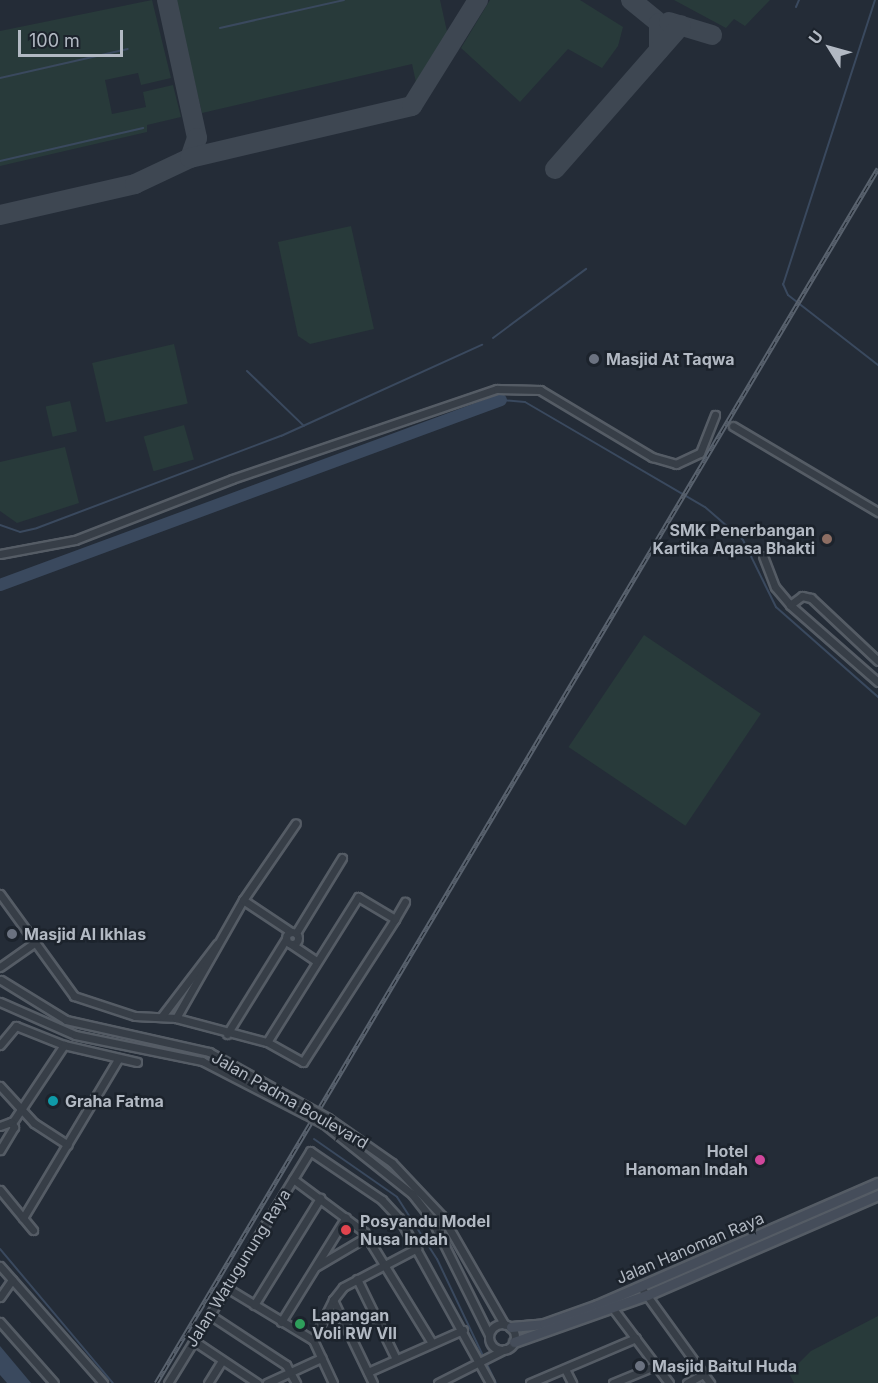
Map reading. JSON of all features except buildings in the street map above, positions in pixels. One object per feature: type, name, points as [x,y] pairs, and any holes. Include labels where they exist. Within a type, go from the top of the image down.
[{"type":"street","points":[[0,554],[75,540],[232,479],[497,389],[540,390],[652,457],[676,464],[700,453],[715,415]]},
{"type":"street","points":[[732,426],[878,512]]},
{"type":"street","points":[[763,556],[775,587],[790,605],[878,682]]},
{"type":"street","points":[[790,605],[802,596],[811,598],[878,661]]},
{"type":"street","points":[[176,1018],[243,900],[296,823]]},
{"type":"street","points":[[227,1034],[342,858]]},
{"type":"street","points":[[0,894],[74,996],[135,1016],[176,1018],[227,1034],[267,1042],[307,1060],[405,902]]},
{"type":"street","points":[[267,1042],[316,961],[361,896],[395,919]]},
{"type":"street","points":[[243,900],[293,932],[298,939],[289,942]]},
{"type":"street","points":[[289,942],[316,961]]},
{"type":"street","points":[[0,967],[34,943]]},
{"type":"street","points":[[162,1016],[205,953],[219,943]]},
{"type":"street","points":[[0,990],[1,978]]},
{"type":"street","name":"Jalan Padma Boulevard","points":[[1,978],[66,1020],[209,1052],[306,1111]]},
{"type":"street","name":"Jalan Padma Boulevard","points":[[0,1002],[75,1035],[202,1060],[370,1145],[418,1189],[442,1216],[483,1289],[508,1325],[514,1342]]},
{"type":"street","points":[[0,1045],[14,1027],[21,1027],[64,1045],[136,1062]]},
{"type":"street","points":[[0,1150],[12,1123],[64,1045]]},
{"type":"street","points":[[23,1218],[118,1059]]},
{"type":"street","points":[[0,1086],[21,1111],[68,1144]]},
{"type":"street","name":"Jalan Padma Boulevard","points":[[326,1121],[412,1194],[472,1296],[494,1347],[488,1361]]},
{"type":"street","points":[[0,1126],[12,1123]]},
{"type":"street","name":"Jalan Watugunung Raya","points":[[168,1383],[308,1152],[382,1200],[417,1248]]},
{"type":"street","points":[[292,1179],[346,1217],[368,1236],[432,1343]]},
{"type":"street","name":"Jalan Hanoman Raya","points":[[514,1342],[610,1304],[640,1286],[878,1183]]},
{"type":"street","points":[[0,1190],[33,1230]]},
{"type":"street","name":"Jalan Hanoman Raya","points":[[508,1325],[544,1324],[647,1294],[878,1195]]},
{"type":"street","points":[[254,1305],[320,1198]]},
{"type":"street","points":[[281,1322],[346,1217]]},
{"type":"street","points":[[315,1268],[368,1236]]},
{"type":"street","points":[[313,1340],[333,1300],[357,1279],[387,1266],[417,1248],[463,1330],[488,1361],[490,1383]]},
{"type":"street","points":[[0,1266],[103,1383]]},
{"type":"street","points":[[357,1279],[396,1359]]},
{"type":"street","points":[[0,1297],[12,1281]]},
{"type":"street","points":[[640,1286],[710,1383]]},
{"type":"street","points":[[227,1288],[313,1340],[333,1383]]},
{"type":"street","points":[[472,1296],[483,1289]]},
{"type":"street","points":[[333,1300],[373,1383]]},
{"type":"street","points":[[610,1304],[669,1383]]},
{"type":"street","points":[[210,1315],[291,1373],[296,1383]]},
{"type":"street","points":[[0,1322],[54,1383]]},
{"type":"street","points":[[489,1335],[508,1325]]},
{"type":"street","points":[[368,1372],[463,1330]]},
{"type":"street","points":[[530,1383],[636,1338]]},
{"type":"street","points":[[194,1341],[257,1383]]},
{"type":"street","points":[[438,1383],[488,1361],[514,1342]]},
{"type":"street","points":[[494,1347],[505,1349]]},
{"type":"street","points":[[267,1383],[321,1358]]},
{"type":"street","points":[[208,1383],[222,1360]]},
{"type":"street","points":[[613,1383],[657,1365]]},
{"type":"street","points":[[565,1369],[572,1383]]},
{"type":"street","points":[[687,1383],[703,1374]]},
{"type":"shaded area","points":[[152,0],[171,78],[141,85],[138,73],[105,80],[112,114],[146,107],[143,92],[173,85],[181,117],[147,125],[147,132],[0,166],[0,31]]},
{"type":"shaded area","points":[[175,0],[440,0],[448,36],[417,87],[412,64],[202,113]]},
{"type":"shaded area","points":[[490,0],[580,0],[623,27],[618,46],[602,68],[568,49],[520,102],[461,48]]},
{"type":"shaded area","points":[[674,0],[770,0],[745,26],[734,19],[726,28]]},
{"type":"shaded area","points":[[351,226],[374,329],[310,344],[298,336],[278,242]]},
{"type":"shaded area","points":[[174,344],[188,403],[106,422],[92,363]]},
{"type":"shaded area","points":[[70,401],[77,431],[53,437],[46,407]]},
{"type":"shaded area","points":[[184,425],[194,460],[154,471],[144,437]]},
{"type":"shaded area","points":[[65,447],[79,503],[17,523],[0,511],[0,462]]},
{"type":"shaded area","points":[[644,635],[761,714],[685,826],[569,747]]},
{"type":"shaded area","points":[[878,1316],[878,1383],[794,1383],[789,1373],[811,1351]]},
{"type":"water","points":[[0,1346],[31,1383],[7,1383],[0,1375]]},
{"type":"waterway","points":[[220,28],[344,0]]},
{"type":"waterway","points":[[796,7],[799,0]]},
{"type":"waterway","points":[[875,0],[783,284],[788,295],[878,365]]},
{"type":"waterway","points":[[0,78],[128,49]]},
{"type":"waterway","points":[[0,161],[143,128]]},
{"type":"waterway","points":[[493,338],[586,269]]},
{"type":"waterway","points":[[0,525],[20,532],[37,528],[281,436],[482,345]]},
{"type":"waterway","points":[[247,371],[304,426]]},
{"type":"waterway","points":[[501,400],[525,402],[705,507],[743,540],[776,607],[878,697]]},
{"type":"waterway","points":[[0,585],[501,400]]},
{"type":"waterway","points":[[314,1139],[397,1197],[437,1259],[496,1383]]},
{"type":"waterway","points":[[0,1249],[113,1383]]},
{"type":"taxiway","points":[[167,0],[197,138],[190,158]]},
{"type":"taxiway","points":[[0,215],[135,184],[190,158],[412,106],[478,0]]},
{"type":"taxiway","points":[[631,0],[659,23],[659,50]]},
{"type":"taxiway","points":[[669,22],[712,35]]},
{"type":"taxiway","points":[[555,169],[681,25]]},
{"type":"railway","points":[[156,1383],[878,168]]},
{"type":"place","name":"Masjid At Taqwa","points":[[594,359]]},
{"type":"place","name":"SMK Penerbangan Kartika Aqasa Bhakti","points":[[827,539]]},
{"type":"place","name":"Masjid Al Ikhlas","points":[[12,934]]},
{"type":"place","name":"Graha Fatma","points":[[53,1101]]},
{"type":"place","name":"Hotel Hanoman Indah","points":[[760,1160]]},
{"type":"place","name":"Posyandu Model Nusa Indah","points":[[346,1230]]},
{"type":"place","name":"Lapangan Voli RW VII","points":[[300,1324]]},
{"type":"place","name":"Masjid Baitul Huda","points":[[640,1366]]}]
